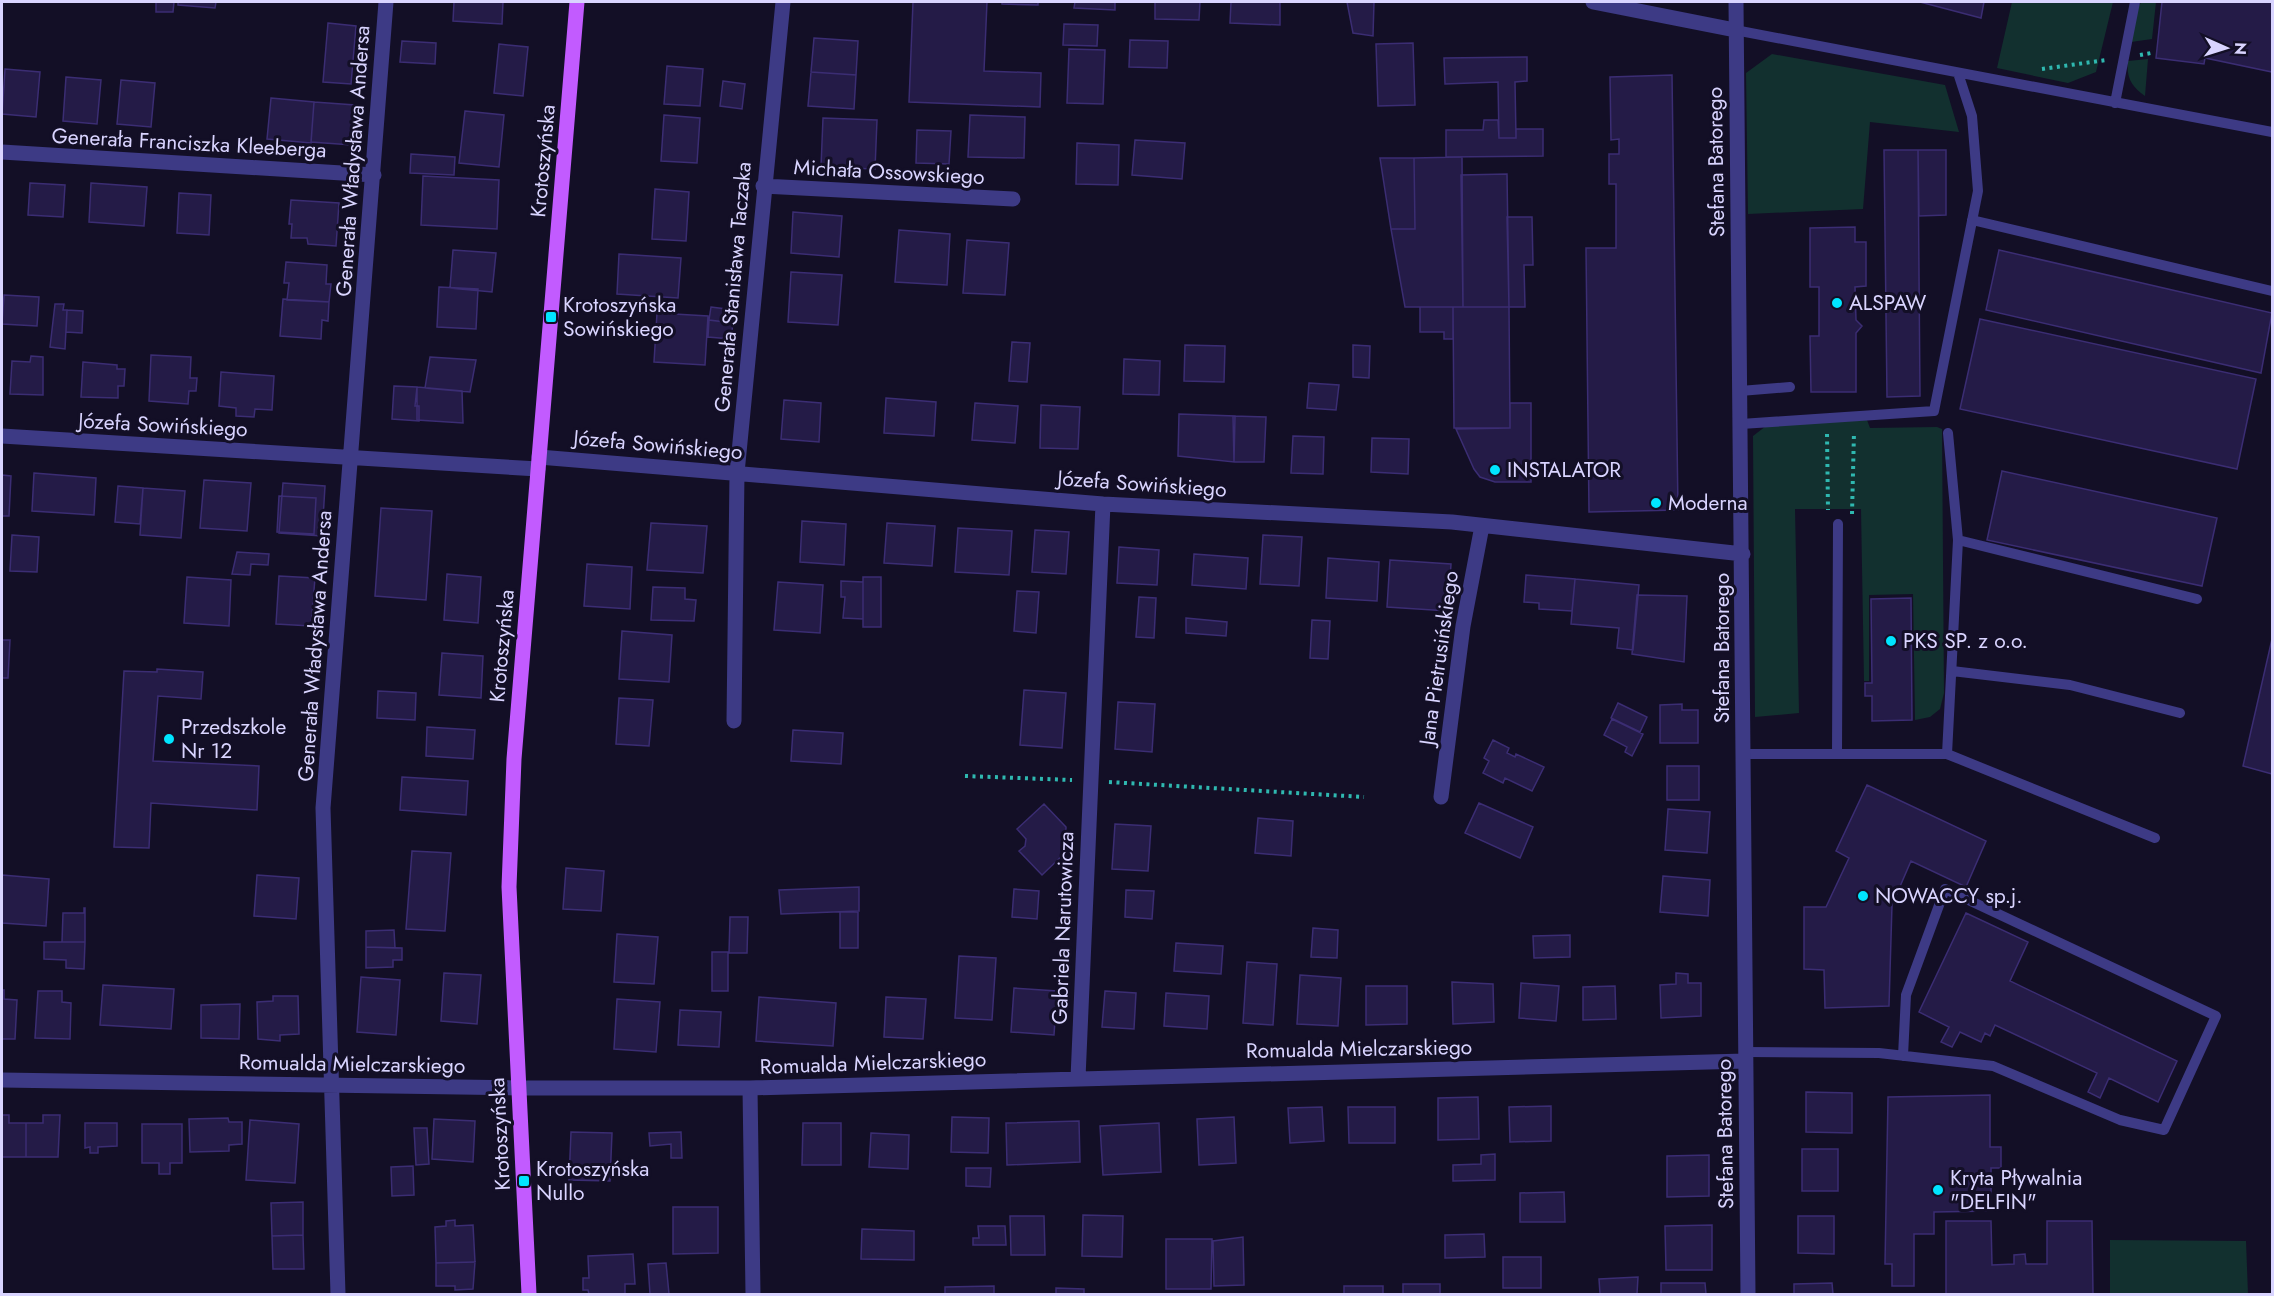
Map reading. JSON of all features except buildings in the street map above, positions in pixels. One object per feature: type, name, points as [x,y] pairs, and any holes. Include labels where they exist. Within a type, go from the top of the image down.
[{"type":"main road","name":"Krotoszyńska","points":[[529,1294],[509,886],[511,820],[577,2]]},
{"type":"street","name":"Generała Władysława Andersa","points":[[338,1294],[323,808],[386,2]]},
{"type":"street","name":"Generała Stanisława Taczaka","points":[[734,721],[737,473],[763,186],[783,2]]},
{"type":"street","points":[[1593,2],[1735,30]]},
{"type":"street","name":"Stefana Batorego","points":[[1736,2],[1743,554],[1748,1294]]},
{"type":"street","name":"Generała Franciszka Kleeberga","points":[[2,152],[374,175]]},
{"type":"street","name":"Michała Ossowskiego","points":[[763,186],[1013,199]]},
{"type":"street","name":"Józefa Sowińskiego","points":[[2,436],[351,456],[737,473],[1103,504],[1482,526],[1743,554]]},
{"type":"street","name":"Gabriela Narutowicza","points":[[1078,1078],[1103,504]]},
{"type":"street","name":"Jana Pietrusińskiego","points":[[1440,797],[1463,626],[1482,526]]},
{"type":"street","name":"Romualda Mielczarskiego","points":[[2,1080],[519,1088],[750,1088],[1745,1056]]},
{"type":"street","points":[[750,1088],[753,1294]]},
{"type":"lane","points":[[2115,103],[2135,2]]},
{"type":"lane","points":[[1735,30],[2272,132]]},
{"type":"lane","points":[[1741,424],[1934,411],[1978,191],[1972,116],[1958,73]]},
{"type":"lane","points":[[1972,220],[2272,291]]},
{"type":"lane","points":[[1740,391],[1790,387]]},
{"type":"lane","points":[[1947,754],[1958,540],[1948,433]]},
{"type":"lane","points":[[1833,522],[1837,753]]},
{"type":"lane","points":[[1958,540],[2197,599]]},
{"type":"lane","points":[[1952,671],[2070,685],[2180,713]]},
{"type":"lane","points":[[1743,754],[1947,754],[2155,838]]},
{"type":"lane","points":[[1745,1056],[1903,1056],[1993,1066],[2120,1120],[2164,1130],[2216,1016],[1946,889],[1906,995],[1903,1056]]},
{"type":"path","points":[[2011,83],[2038,70],[2151,53]]},
{"type":"path","points":[[1852,520],[1854,416]]},
{"type":"path","points":[[1827,418],[1833,522]]},
{"type":"path","points":[[965,776],[1364,797]]},
{"type":"green space","points":[[2012,2],[2113,2],[2096,72],[2068,83],[1997,68]]},
{"type":"green space","points":[[2142,2],[2156,2],[2152,39],[2131,42],[2137,7]]},
{"type":"green space","points":[[1772,54],[1945,85],[1959,132],[1870,122],[1863,209],[1748,214],[1746,73]]},
{"type":"green space","points":[[2148,59],[2145,96],[2131,82],[2128,61]]},
{"type":"green space","points":[[1867,420],[1870,428],[1937,427],[1942,429],[1944,693],[1940,709],[1930,717],[1915,720],[1913,594],[1869,595],[1869,681],[1864,681],[1861,509],[1795,509],[1799,713],[1755,717],[1753,436],[1766,426]]},
{"type":"green space","points":[[2110,1240],[2246,1241],[2248,1294],[2110,1294]]},
{"type":"place","name":"ALSPAW","points":[[1837,303]]},
{"type":"place","name":"Krotoszyńska Sowińskiego","points":[[551,317]]},
{"type":"place","name":"INSTALATOR","points":[[1495,470]]},
{"type":"place","name":"Moderna","points":[[1656,503]]},
{"type":"place","name":"PKS SP. z o.o.","points":[[1891,641]]},
{"type":"place","name":"Przedszkole Nr 12","points":[[169,739]]},
{"type":"place","name":"NOWACCY sp.j.","points":[[1863,896]]},
{"type":"place","name":"Krotoszyńska Nullo","points":[[524,1181]]},
{"type":"place","name":"Kryta Pływalnia \"DELFIN\"","points":[[1938,1190]]}]
